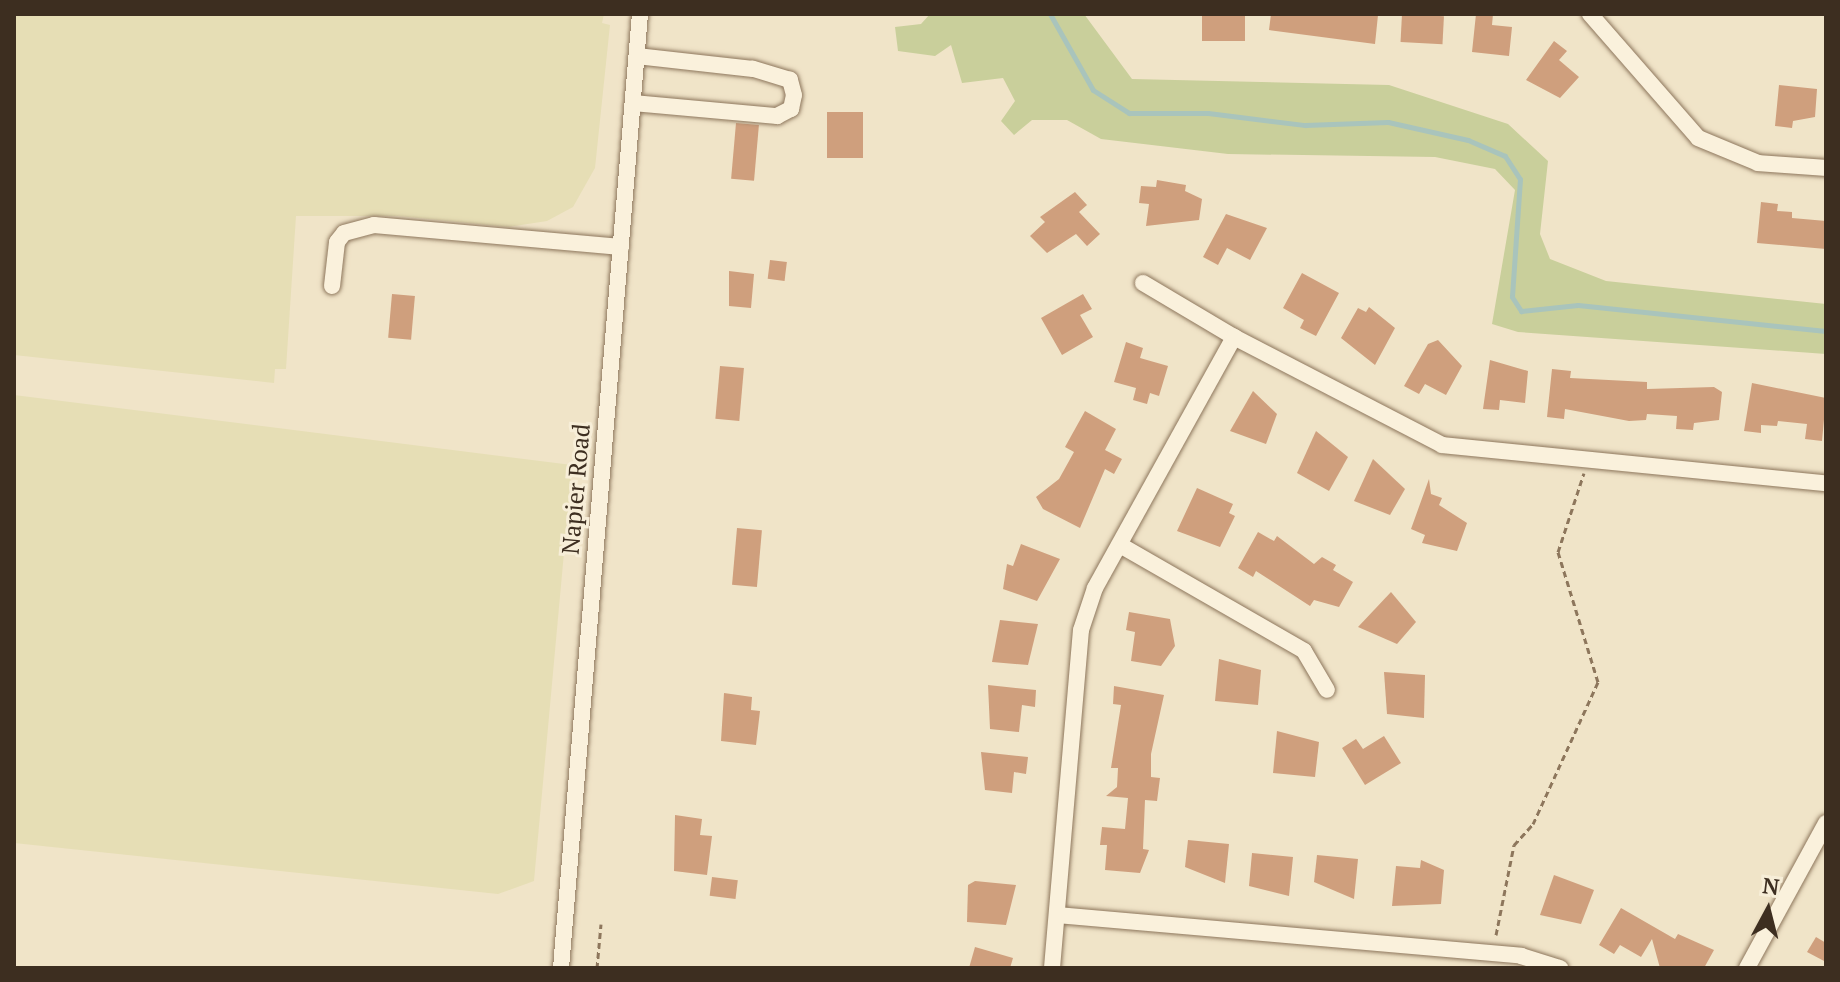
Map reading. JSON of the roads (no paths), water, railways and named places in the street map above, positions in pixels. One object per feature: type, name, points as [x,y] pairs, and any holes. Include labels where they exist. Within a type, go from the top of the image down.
[{"type":"street","name":"Napier Road","points":[[561,968],[640,14]]},
{"type":"street","points":[[1590,14],[1673,116],[1698,138],[1758,163],[1826,168]]},
{"type":"street","points":[[633,103],[777,116],[791,109],[794,95],[790,80],[753,69],[637,56]]},
{"type":"street","points":[[332,286],[337,242],[344,233],[374,225],[621,247]]},
{"type":"street","points":[[1143,283],[1234,337],[1430,442],[1588,462],[1826,483]]},
{"type":"street","points":[[1052,968],[1081,630],[1120,545],[1234,337]]},
{"type":"street","points":[[1120,545],[1304,651],[1327,690]]},
{"type":"street","points":[[1747,968],[1826,823]]},
{"type":"street","points":[[1057,915],[1521,956],[1560,968]]},
{"type":"waterway","points":[[1050,14],[1093,90],[1129,113],[1208,113],[1305,125],[1388,122],[1468,140],[1505,156],[1520,179],[1512,297],[1521,311],[1578,305],[1826,331]]}]
